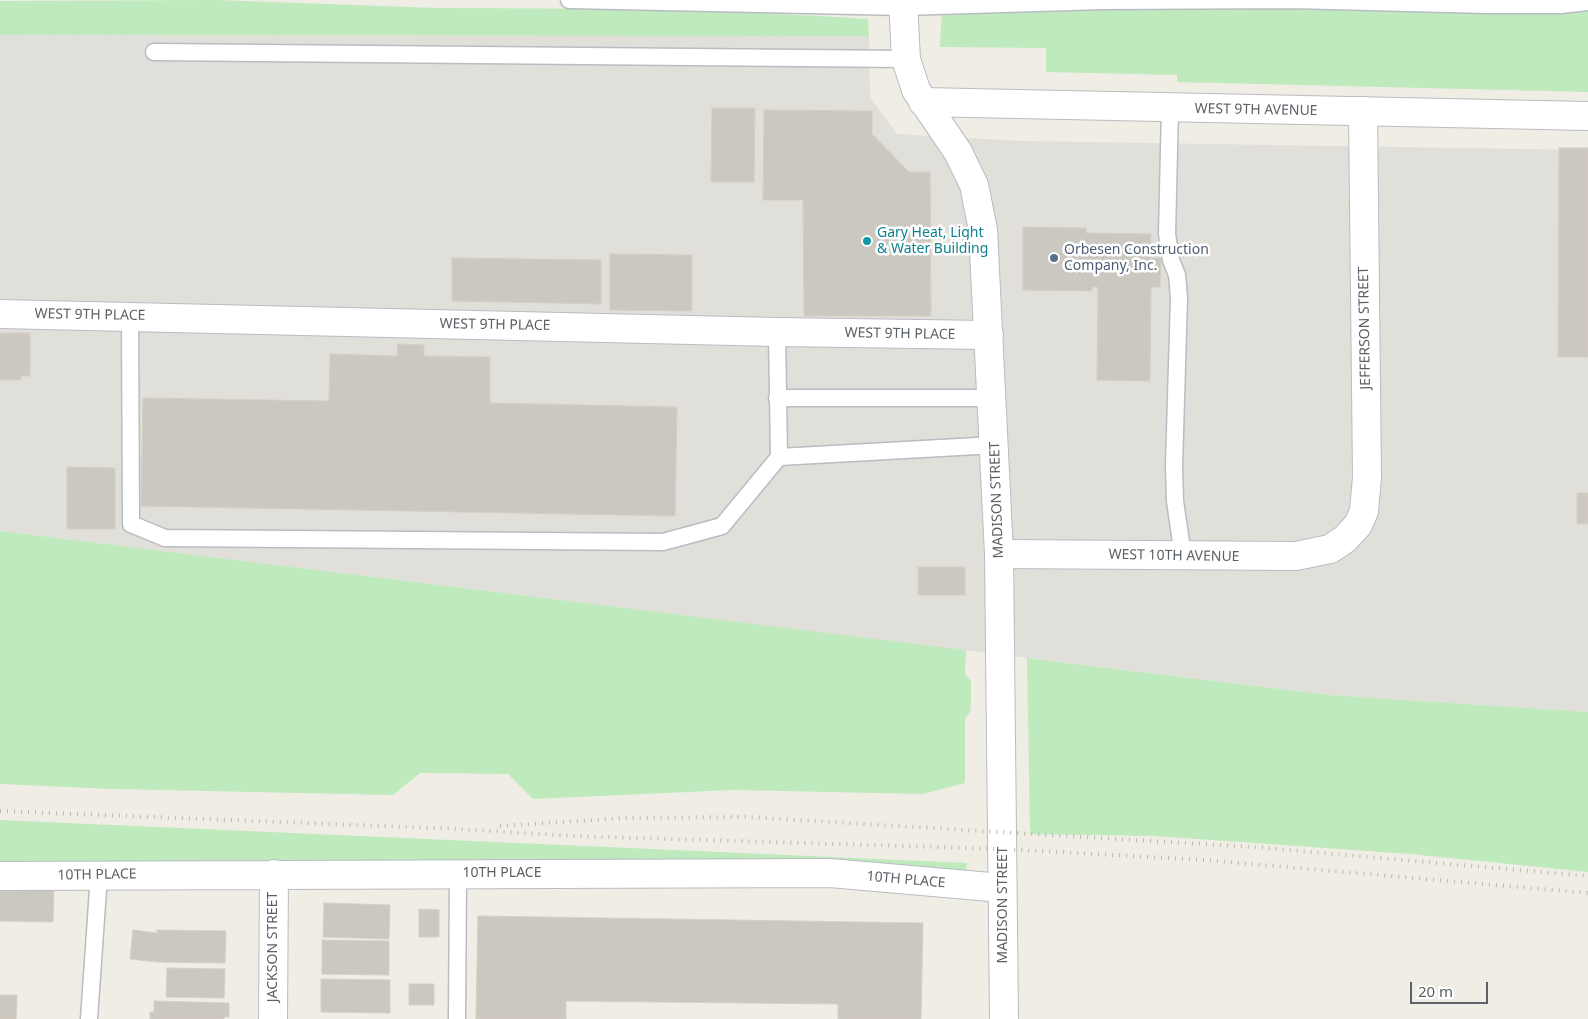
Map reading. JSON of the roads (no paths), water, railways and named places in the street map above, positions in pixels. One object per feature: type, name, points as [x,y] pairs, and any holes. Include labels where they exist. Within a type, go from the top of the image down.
[{"type":"street","name":"MADISON STREET","points":[[903,3],[906,59],[916,90],[958,152],[974,185],[983,230],[990,335],[999,554],[1004,1019]]},
{"type":"street","name":"WEST 9TH AVENUE","points":[[923,102],[1588,116]]},
{"type":"street","name":"JEFFERSON STREET","points":[[1345,539],[1358,525],[1364,511],[1367,494],[1363,112]]},
{"type":"street","name":"WEST 9TH PLACE","points":[[0,314],[777,332],[990,335]]},
{"type":"street","name":"WEST 10TH AVENUE","points":[[999,554],[1296,556],[1330,549],[1345,539]]},
{"type":"street","name":"10TH PLACE","points":[[0,876],[830,873],[1002,888]]},
{"type":"street","name":"JACKSON STREET","points":[[273,1019],[274,874]]},
{"type":"lane","points":[[568,0],[903,3],[1292,0],[1488,2],[1562,5],[1588,2]]},
{"type":"lane","points":[[154,52],[906,59]]},
{"type":"lane","points":[[1170,108],[1167,234],[1177,275],[1179,298],[1174,466],[1175,501],[1183,556]]},
{"type":"lane","points":[[130,316],[131,524],[165,538],[663,542],[722,526],[779,457],[777,332]]},
{"type":"lane","points":[[777,398],[992,398]]},
{"type":"lane","points":[[779,457],[995,445]]},
{"type":"lane","points":[[457,1019],[458,873]]},
{"type":"lane","points":[[89,1019],[99,875]]},
{"type":"railway","points":[[0,811],[459,829],[573,836],[1002,849],[1205,860],[1588,893]]},
{"type":"railway","points":[[500,826],[625,818],[746,817],[1253,847],[1588,876]]},
{"type":"place","name":"Gary Heat, Light & Water Building","points":[[867,241]]},
{"type":"place","name":"Orbesen Construction Company, Inc.","points":[[1054,258]]}]
